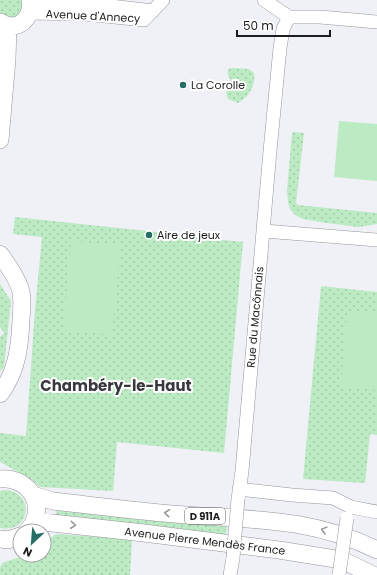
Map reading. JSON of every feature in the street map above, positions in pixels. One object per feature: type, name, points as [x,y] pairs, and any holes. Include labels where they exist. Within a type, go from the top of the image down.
[{"type":"main road","points":[[0,140],[7,59],[4,23],[15,25],[21,23],[26,19],[33,4]]},
{"type":"main road","points":[[0,254],[20,287],[22,300],[17,360],[12,375],[0,394]]},
{"type":"main road","points":[[0,480],[8,479],[18,481],[27,487],[33,495],[36,504],[36,513],[31,523]]},
{"type":"main road","name":"Avenue Pierre Mendès France","points":[[33,495],[53,501],[185,515],[300,524],[346,536],[377,550]]},
{"type":"main road","name":"Avenue Pierre Mendès France","points":[[52,527],[144,533],[279,550],[342,560],[373,575]]},
{"type":"main road","points":[[0,539],[8,540],[12,539]]},
{"type":"street","name":"Avenue d'Annecy","points":[[33,4],[86,14],[144,20],[163,0]]},
{"type":"street","points":[[264,0],[289,17],[320,17],[377,22]]},
{"type":"street","name":"Rue du Macônnais","points":[[230,575],[238,494],[242,471],[282,29],[289,17]]},
{"type":"street","points":[[264,231],[377,240]]},
{"type":"street","points":[[238,494],[292,495],[333,498],[349,512],[377,512]]},
{"type":"street","points":[[339,575],[349,512]]},
{"type":"green space","points":[[0,0],[25,0],[19,20],[0,15]]},
{"type":"green space","points":[[228,69],[249,69],[254,73],[254,82],[251,90],[238,103],[228,99],[227,94],[231,80],[228,75]]},
{"type":"green space","points":[[339,121],[377,124],[377,181],[334,177]]},
{"type":"green space","points":[[292,132],[304,133],[296,203],[298,205],[377,213],[377,224],[359,227],[303,219],[295,215],[290,209],[287,191]]},
{"type":"green space","points":[[15,217],[156,232],[177,232],[177,235],[243,242],[224,453],[117,442],[113,491],[40,487],[31,479],[0,462],[0,433],[26,436],[42,237],[13,234]]},
{"type":"green space","points":[[71,241],[121,245],[112,335],[63,330]]},
{"type":"green space","points":[[0,284],[11,301],[4,367],[0,371],[0,337],[4,333],[0,327]]},
{"type":"green space","points":[[321,286],[377,292],[377,435],[370,434],[365,483],[303,479]]},
{"type":"green space","points":[[347,311],[377,313],[377,390],[341,387]]},
{"type":"green space","points":[[6,490],[16,493],[22,498],[25,505],[26,512],[23,519],[20,523],[12,523],[12,527],[10,528],[0,528],[0,491]]},
{"type":"green space","points":[[57,506],[227,523],[226,535],[56,516]]},
{"type":"green space","points":[[56,534],[132,539],[130,575],[0,575],[2,563],[12,560],[12,563],[52,563],[52,537]]},
{"type":"place","name":"La Corolle","points":[[183,85]]},
{"type":"place","name":"Aire de jeux","points":[[149,235]]},
{"type":"district","name":"Chambéry-le-Haut","points":[[116,386]]}]
